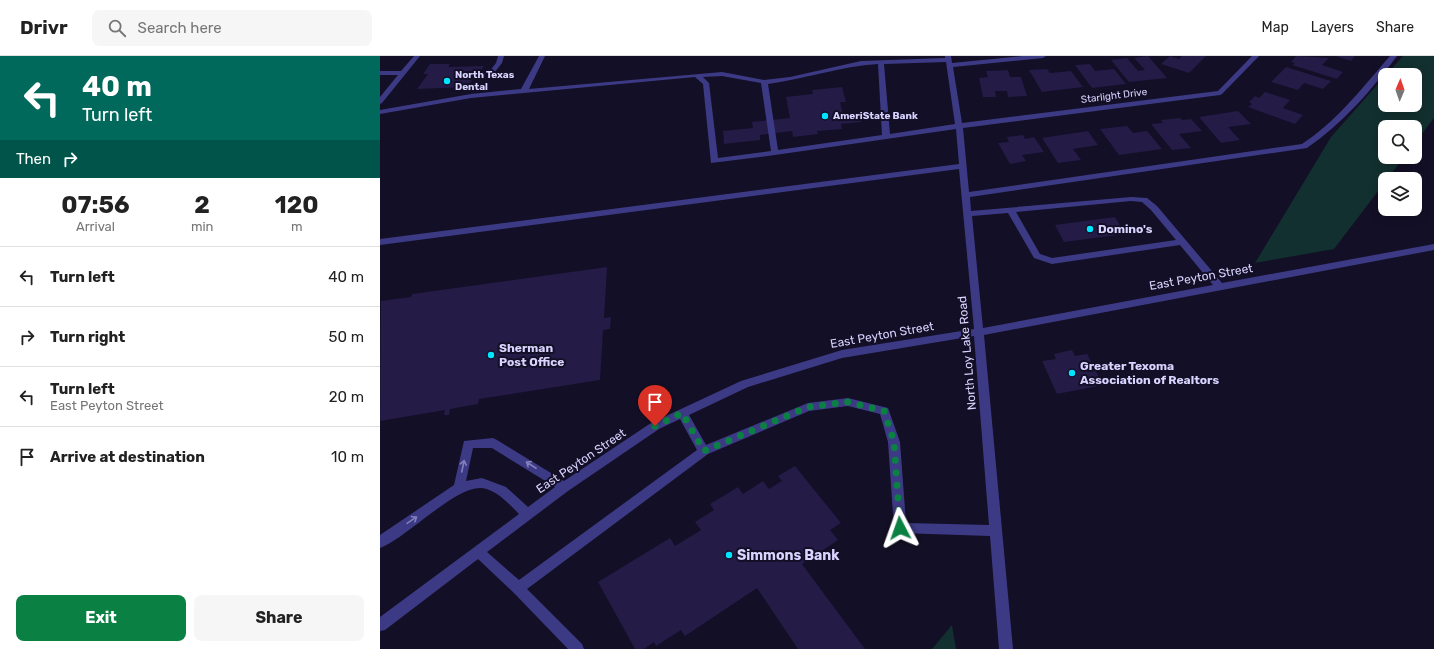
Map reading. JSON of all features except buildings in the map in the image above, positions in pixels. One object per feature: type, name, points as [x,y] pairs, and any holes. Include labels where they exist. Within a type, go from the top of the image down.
[{"type":"street","points":[[380,102],[417,56]]},
{"type":"street","points":[[492,72],[499,63],[501,56]]},
{"type":"street","points":[[524,91],[542,56]]},
{"type":"street","points":[[380,112],[471,96],[698,75],[722,74],[764,82],[790,79],[861,63],[949,61],[1044,56]]},
{"type":"street","name":"Starlight Drive","points":[[698,75],[706,83],[714,161],[959,126],[1220,93],[1256,56]]},
{"type":"street","points":[[966,195],[1304,146],[1316,139],[1330,126],[1394,56]]},
{"type":"street","name":"North Loy Lake Road","points":[[949,61],[959,126],[966,195],[1006,649]]},
{"type":"street","points":[[882,62],[886,136]]},
{"type":"street","points":[[380,74],[403,73]]},
{"type":"street","points":[[764,82],[775,153]]},
{"type":"street","points":[[380,242],[963,166]]},
{"type":"street","points":[[967,214],[1131,199],[1144,200],[1154,208],[1220,287]]},
{"type":"street","points":[[1011,210],[1037,256],[1044,260],[1052,261],[1182,242]]},
{"type":"street","name":"East Peyton Street","points":[[380,625],[564,487],[655,426],[745,384],[842,354],[979,332],[1434,247]]},
{"type":"street","points":[[518,588],[704,451],[808,407],[848,402],[884,411],[894,442],[900,528],[996,531]]},
{"type":"street","points":[[682,413],[704,451]]},
{"type":"street","points":[[458,488],[468,444],[493,443],[564,487]]},
{"type":"street","points":[[380,542],[458,488],[482,483],[502,491],[528,514]]},
{"type":"street","points":[[478,551],[518,588],[577,649]]},
{"type":"green space","points":[[1403,56],[1434,56],[1434,118],[1422,134],[1422,120],[1378,120],[1378,164],[1399,164],[1392,172],[1378,172],[1378,191],[1334,249],[1255,263],[1331,137],[1378,84],[1378,112],[1422,112],[1422,68],[1392,68]]},
{"type":"green space","points":[[952,625],[956,649],[932,649]]},
{"type":"place","name":"North Texas Dental","points":[[447,81]]},
{"type":"place","name":"AmeriState Bank","points":[[825,116]]},
{"type":"place","name":"Domino's","points":[[1090,229]]},
{"type":"place","name":"Sherman Post Office","points":[[491,355]]},
{"type":"place","name":"Greater Texoma Association of Realtors","points":[[1072,373]]},
{"type":"place","name":"Simmons Bank","points":[[729,555]]},
{"type":"route","points":[[655,426],[682,413],[704,451],[808,407],[848,402],[884,411],[894,442],[900,528]]}]
